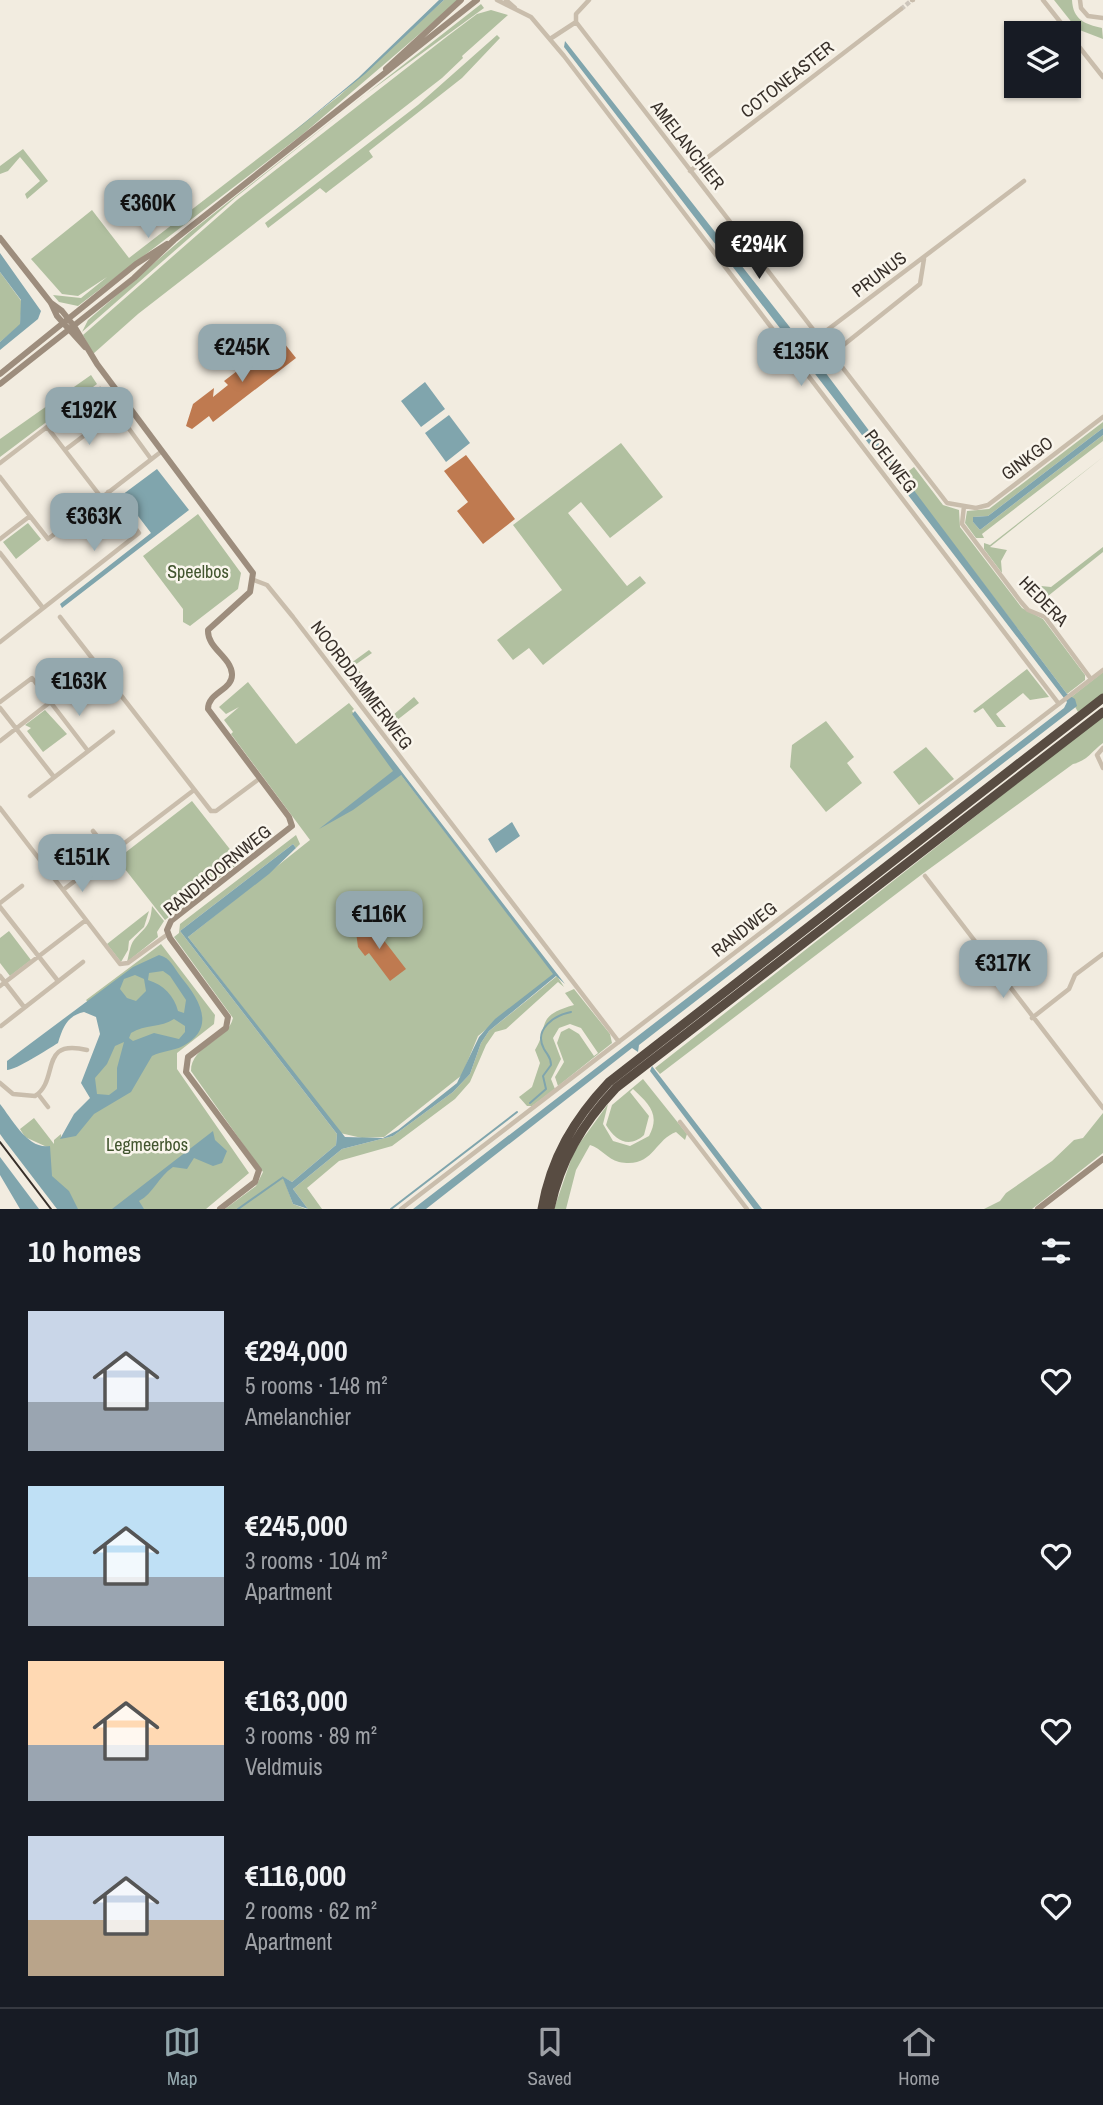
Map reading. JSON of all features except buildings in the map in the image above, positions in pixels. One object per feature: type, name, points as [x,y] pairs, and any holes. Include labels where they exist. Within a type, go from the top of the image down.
[{"type":"highway","points":[[542,1209],[552,1168],[566,1137],[584,1109],[610,1082],[1103,698]]},
{"type":"highway","points":[[550,1209],[559,1172],[570,1150],[591,1114],[616,1088],[1103,712]]},
{"type":"street","points":[[372,82],[461,0]]},
{"type":"street","points":[[0,384],[72,328],[174,240],[477,0]]},
{"type":"street","name":"POELWEG","points":[[497,0],[531,16],[550,39],[1060,703]]},
{"type":"street","name":"POELWEG","points":[[506,0],[515,9]]},
{"type":"street","points":[[550,39],[576,22],[576,14],[589,0]]},
{"type":"street","points":[[1043,0],[1060,21]]},
{"type":"street","points":[[1080,0],[1081,8],[1088,16],[1103,18]]},
{"type":"street","name":"COTONEASTER","points":[[690,171],[901,9]]},
{"type":"street","name":"AMELANCHIER","points":[[576,22],[947,503],[964,506]]},
{"type":"street","points":[[1081,49],[1103,77]]},
{"type":"street","name":"PRUNUS","points":[[818,337],[1024,181]]},
{"type":"street","name":"NOORDDAMMERWEG","points":[[0,238],[72,328],[251,566],[254,580],[267,585],[293,617],[619,1042]]},
{"type":"street","points":[[0,374],[136,264],[174,240]]},
{"type":"street","name":"PRUNUS","points":[[831,355],[920,285],[924,258]]},
{"type":"street","points":[[100,389],[152,459]]},
{"type":"street","name":"GINKGO","points":[[964,506],[988,505],[1103,417]]},
{"type":"street","points":[[65,450],[98,425]]},
{"type":"street","points":[[0,463],[47,427],[101,498]]},
{"type":"street","points":[[0,477],[48,539],[162,450]]},
{"type":"street","points":[[0,642],[139,533],[108,492]]},
{"type":"street","name":"HEDERA","points":[[964,506],[962,524],[977,546],[1028,610],[1045,617],[1091,679]]},
{"type":"street","points":[[0,539],[30,516]]},
{"type":"street","points":[[0,553],[43,608]]},
{"type":"street","name":"RANDHOORNWEG","points":[[220,1209],[255,1182],[259,1170],[186,1072],[188,1057],[226,1028],[229,1017],[168,934],[171,921],[291,827],[290,819],[208,709],[210,700],[229,684],[232,676],[231,669],[208,638],[209,628],[247,595],[254,580]]},
{"type":"street","points":[[60,617],[211,811],[216,811],[259,779]]},
{"type":"street","points":[[0,741],[98,665]]},
{"type":"street","name":"RANDWEG","points":[[401,1209],[1103,670]]},
{"type":"street","points":[[0,702],[32,678],[88,751]]},
{"type":"street","points":[[0,708],[54,777]]},
{"type":"street","points":[[30,796],[113,732]]},
{"type":"street","points":[[1103,748],[1097,755],[1103,768]]},
{"type":"street","points":[[63,890],[194,790]]},
{"type":"street","points":[[0,808],[120,964],[128,963],[168,934]]},
{"type":"street","points":[[93,831],[111,854]]},
{"type":"street","points":[[925,876],[1103,1108]]},
{"type":"street","points":[[22,886],[0,905],[58,981]]},
{"type":"street","points":[[2,984],[86,920]]},
{"type":"street","points":[[1032,1018],[1069,989],[1075,975],[1103,954]]},
{"type":"street","points":[[1,1026],[83,962]]},
{"type":"street","points":[[0,976],[2,984],[24,1007]]},
{"type":"street","points":[[0,1083],[13,1094],[38,1094],[45,1086],[52,1058],[57,1053],[64,1048],[87,1050]]},
{"type":"street","points":[[38,1094],[48,1107]]},
{"type":"street","points":[[680,1122],[747,1209]]},
{"type":"street","points":[[1038,1209],[1103,1159]]},
{"type":"green space","points":[[444,0],[459,0],[303,134],[78,306],[59,302],[53,295],[81,298],[107,277],[78,296],[62,294],[31,259],[92,210],[129,258],[339,96]]},
{"type":"green space","points":[[1054,0],[1072,0],[1077,17],[1102,28],[1103,39],[1081,31],[1081,21],[1071,21]]},
{"type":"green space","points":[[481,4],[484,8],[366,94]]},
{"type":"green space","points":[[491,10],[508,15],[462,56],[442,78],[138,314],[93,354],[83,335],[237,200],[477,14]]},
{"type":"green space","points":[[497,35],[500,38],[462,78],[369,151],[373,157],[326,193],[320,188],[268,228],[265,223],[418,105]]},
{"type":"green space","points":[[339,116],[236,197],[82,332],[88,320],[190,232]]},
{"type":"green space","points":[[23,149],[48,181],[27,199],[25,194],[40,181],[20,157],[8,171],[0,174],[0,166]]},
{"type":"green space","points":[[0,272],[22,302],[20,325],[0,342]]},
{"type":"green space","points":[[91,375],[97,384],[0,457],[0,439]]},
{"type":"green space","points":[[1103,422],[1103,428],[988,516],[973,517],[973,522],[980,530],[1103,435],[1103,441],[982,534],[984,538],[976,538],[965,523],[967,511],[989,509]]},
{"type":"green space","points":[[621,443],[663,497],[610,538],[581,502],[568,513],[627,586],[640,576],[646,583],[543,665],[529,648],[513,660],[497,640],[562,590],[513,525]]},
{"type":"green space","points":[[1103,457],[990,547],[1007,550],[1001,561],[1002,573],[984,549],[984,543],[990,545]]},
{"type":"green space","points":[[914,467],[943,505],[959,510],[960,527],[1022,608],[1043,619],[1085,675],[1085,680],[1067,694],[902,476]]},
{"type":"green space","name":"Speelbos","points":[[198,514],[241,573],[238,589],[190,626],[183,622],[183,609],[143,556]]},
{"type":"green space","points":[[28,523],[41,539],[16,559],[3,542]]},
{"type":"green space","points":[[1103,547],[1103,552],[1043,600],[1030,590],[1031,585],[1051,587]]},
{"type":"green space","points":[[369,650],[372,653],[355,665],[392,716],[414,697],[419,703],[392,724],[347,666]]},
{"type":"green space","points":[[1027,669],[1049,697],[1030,700],[1023,693],[996,714],[1006,727],[997,727],[983,708],[975,713],[973,711]]},
{"type":"green space","points":[[1103,672],[1103,694],[1078,712],[1070,698]]},
{"type":"green space","points":[[248,682],[296,744],[349,703],[354,709],[352,711],[554,974],[478,1036],[462,1075],[384,1137],[362,1138],[340,1133],[188,937],[310,840],[231,734],[233,732],[224,720],[239,707],[226,714],[219,707]]},
{"type":"green space","points":[[45,710],[67,734],[43,752],[27,731],[31,728],[25,725]]},
{"type":"green space","points":[[1103,716],[1103,743],[1086,758],[1073,764],[921,875],[660,1074],[655,1068]]},
{"type":"green space","points":[[826,721],[854,757],[847,763],[862,783],[826,812],[790,767],[792,745]]},
{"type":"green space","points":[[926,747],[954,779],[919,805],[893,772]]},
{"type":"green space","points":[[192,801],[240,862],[165,920],[117,859]]},
{"type":"green space","points":[[296,835],[300,844],[296,848],[293,844],[180,931],[337,1134],[336,1145],[292,1182],[283,1177],[293,1204],[306,1209],[225,1209],[256,1186],[263,1172],[191,1071],[197,1055],[230,1026],[233,1018],[174,937],[179,933],[180,924]]},
{"type":"green space","points":[[152,906],[164,921],[157,932],[158,937],[127,962],[133,942],[149,922]]},
{"type":"green space","points":[[149,911],[144,927],[129,941],[128,950],[121,962],[107,944]]},
{"type":"green space","points":[[9,931],[31,960],[10,976],[0,963],[0,938]]},
{"type":"green space","name":"Legmeerbos","points":[[161,944],[215,1015],[214,1024],[177,1053],[177,1069],[249,1173],[206,1209],[62,1209],[28,1165],[47,1147],[25,1137],[20,1129],[34,1118],[54,1144],[54,1140],[61,1134],[61,1138],[92,1107],[91,1068],[104,1030],[97,1013],[86,1000]]},
{"type":"green space","points":[[557,976],[564,987],[558,982],[506,1029],[495,1032],[486,1045],[470,1082],[455,1099],[392,1146],[339,1161],[307,1188],[322,1209],[308,1209],[293,1189],[342,1149],[393,1136],[453,1092],[470,1074],[481,1043],[489,1031]]},
{"type":"green space","points":[[574,989],[610,1034],[612,1043],[558,1086],[555,1077],[564,1062],[557,1043],[561,1032],[569,1028],[579,1034],[594,1056],[598,1053],[581,1028],[570,1024],[559,1028],[553,1038],[561,1059],[551,1079],[555,1089],[532,1106],[527,1106],[519,1097],[532,1087],[540,1063],[535,1050],[545,1023],[553,1013],[574,1005],[565,993]]},
{"type":"green space","points":[[643,1079],[687,1134],[685,1140],[676,1132],[646,1158],[630,1163],[615,1161],[590,1145],[576,1170],[566,1209],[554,1209],[574,1151],[608,1104],[603,1124],[613,1141],[630,1146],[649,1136],[654,1121],[653,1115],[648,1104],[633,1089],[630,1092],[649,1116],[644,1135],[633,1141],[623,1141],[606,1125],[612,1105]]},
{"type":"green space","points":[[1103,1113],[1103,1153],[1032,1209],[984,1209],[1000,1201],[1006,1193],[1052,1161],[1074,1140],[1083,1138]]},
{"type":"water","points":[[439,0],[444,0],[365,74],[280,143],[358,78]]},
{"type":"water","points":[[565,41],[825,372],[1067,694],[1075,699],[1077,706],[639,1045],[638,1052],[632,1048],[426,1209],[413,1209],[1064,708],[1067,702],[564,47]]},
{"type":"water","points":[[0,253],[41,311],[38,319],[0,350],[0,342],[20,324],[21,300],[0,272]]},
{"type":"water","points":[[425,382],[445,409],[421,427],[401,401]]},
{"type":"water","points":[[449,415],[470,443],[446,462],[425,433]]},
{"type":"water","points":[[1103,428],[1103,435],[980,530],[973,522],[973,517],[988,516]]},
{"type":"water","points":[[157,469],[189,510],[62,608],[60,604],[151,533],[122,495]]},
{"type":"water","points":[[355,711],[565,984],[556,976],[489,1031],[481,1043],[470,1074],[453,1092],[393,1136],[342,1149],[293,1189],[308,1209],[293,1204],[282,1176],[292,1182],[336,1145],[337,1134],[180,931],[293,844],[296,848],[269,874],[188,937],[345,1137],[383,1138],[398,1130],[457,1083],[479,1037],[495,1019],[553,974],[401,775],[353,810],[319,829],[393,771],[352,714]]},
{"type":"water","points":[[512,822],[520,836],[496,853],[488,839]]},
{"type":"water","points":[[159,955],[169,961],[198,1003],[202,1012],[200,1030],[183,1046],[152,1056],[131,1092],[94,1114],[76,1136],[60,1139],[74,1114],[90,1098],[81,1083],[100,1034],[96,1017],[84,1012],[73,1016],[58,1043],[7,1070],[7,1061],[133,967]],"holes":[[[163,971],[170,976],[186,1000],[184,1013],[178,1011],[171,996],[163,988],[148,980],[149,973]],[[135,975],[144,979],[146,991],[136,1001],[127,998],[120,989],[124,979]],[[174,1019],[185,1026],[185,1032],[179,1039],[154,1033],[133,1041],[129,1038],[136,1030]],[[124,1042],[117,1068],[117,1089],[109,1095],[97,1094],[95,1078],[107,1064],[115,1046]]]},
{"type":"water","points":[[652,1066],[762,1209],[754,1209],[650,1071]]},
{"type":"water","points":[[0,1104],[28,1138],[42,1146],[50,1146],[52,1176],[69,1191],[78,1209],[57,1209],[5,1141],[0,1134]]},
{"type":"water","points":[[213,1131],[215,1140],[227,1151],[222,1163],[213,1166],[194,1158],[187,1169],[173,1167],[163,1175],[149,1194],[139,1201],[144,1209],[112,1209]]},
{"type":"water","points":[[0,1157],[39,1209],[20,1209],[0,1175]]},
{"type":"waterway","points":[[530,1103],[546,1089],[543,1076],[551,1065],[541,1042],[543,1029],[558,1016],[571,1012]]},
{"type":"waterway","points":[[391,1209],[517,1112]]},
{"type":"waterway","points":[[238,1209],[282,1178]]},
{"type":"tunnel","points":[[901,9],[912,0]]},
{"type":"tram line","points":[[0,1142],[51,1209]]}]
